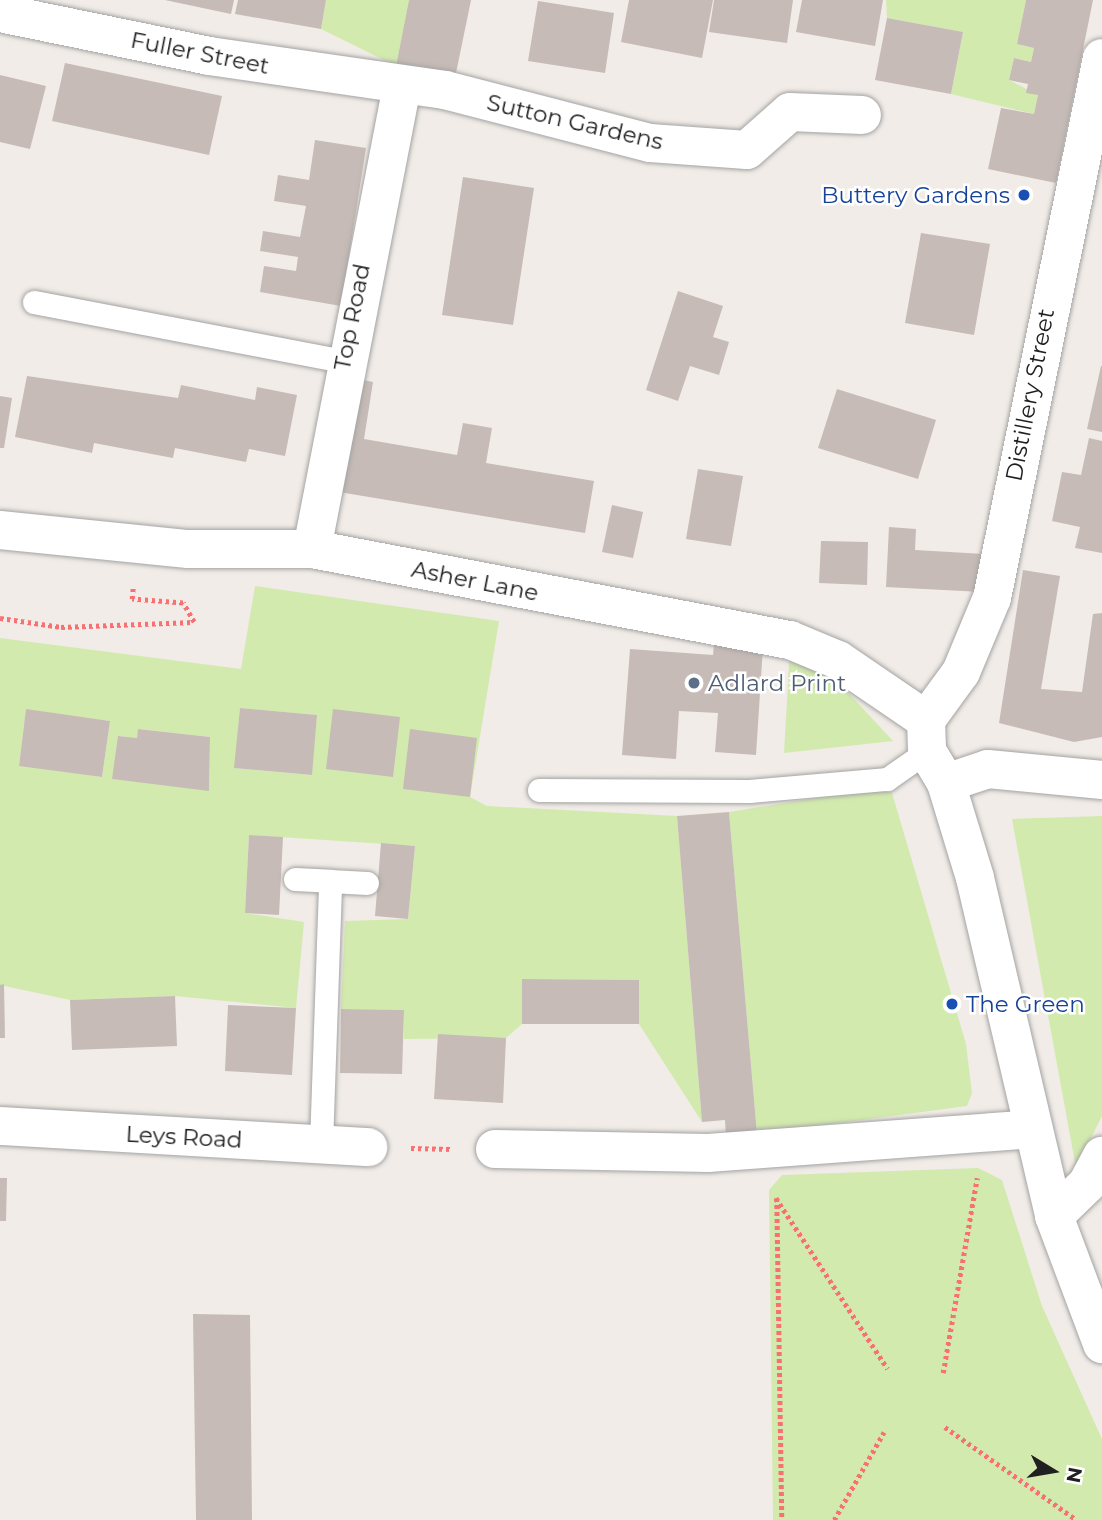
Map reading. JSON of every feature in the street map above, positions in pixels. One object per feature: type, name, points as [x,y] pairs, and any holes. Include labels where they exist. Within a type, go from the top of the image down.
[{"type":"street","name":"Fuller Street","points":[[0,13],[402,86]]},
{"type":"street","name":"Distillery Street","points":[[933,751],[961,672],[992,598],[1102,58]]},
{"type":"street","name":"Sutton Gardens","points":[[402,86],[445,90],[650,143],[747,150],[790,112],[862,115]]},
{"type":"street","name":"Top Road","points":[[312,549],[344,360],[402,86]]},
{"type":"street","name":"Asher Lane","points":[[0,530],[135,544],[312,549],[790,640],[838,660],[933,751]]},
{"type":"street","points":[[933,751],[988,769],[1102,780]]},
{"type":"street","points":[[933,751],[975,878],[1054,1216],[1102,1344]]},
{"type":"street","name":"Leys Road","points":[[0,1126],[368,1147]]},
{"type":"street","points":[[495,1149],[731,1152],[996,1134],[1033,1129]]},
{"type":"street","points":[[1054,1216],[1087,1184],[1102,1156]]},
{"type":"lane","points":[[34,302],[344,360]]},
{"type":"lane","points":[[539,790],[749,791],[887,779],[933,751]]},
{"type":"lane","points":[[295,879],[367,883]]},
{"type":"lane","points":[[321,1144],[330,881]]},
{"type":"path","points":[[0,618],[61,627],[194,622],[183,603],[132,598],[135,544]]},
{"type":"path","points":[[943,1373],[978,1168],[996,1134]]},
{"type":"path","points":[[368,1147],[495,1149]]},
{"type":"path","points":[[731,1152],[777,1198],[888,1369]]},
{"type":"path","points":[[777,1198],[782,1520]]},
{"type":"path","points":[[945,1427],[1077,1520]]},
{"type":"path","points":[[834,1520],[884,1432]]},
{"type":"green space","points":[[326,0],[409,0],[396,66],[321,29]]},
{"type":"green space","points":[[886,0],[1026,0],[1017,44],[1034,48],[1031,62],[1014,58],[1009,80],[1038,95],[1034,114],[951,94],[963,32],[887,18]]},
{"type":"green space","points":[[255,586],[499,621],[470,797],[487,806],[677,816],[702,1122],[639,1024],[639,980],[522,979],[522,1024],[506,1038],[404,1039],[404,1010],[341,1009],[345,921],[408,919],[415,846],[249,835],[245,913],[304,922],[296,1008],[175,996],[70,1000],[0,985],[0,638],[241,669]],"holes":[[[240,708],[317,715],[311,775],[235,768]],[[26,710],[110,721],[102,777],[19,765]],[[139,729],[210,737],[209,790],[113,779],[118,736],[137,738]]]},
{"type":"green space","points":[[790,648],[844,688],[893,741],[784,753]]},
{"type":"green space","points":[[890,786],[966,1044],[972,1093],[967,1106],[757,1134],[729,812]]},
{"type":"green space","points":[[1102,816],[1102,1116],[1076,1168],[1012,819]]},
{"type":"green space","points":[[978,1168],[1002,1180],[1042,1306],[1102,1439],[1102,1520],[773,1520],[769,1190],[782,1175]]},
{"type":"building","points":[[165,0],[234,0],[231,14]]},
{"type":"building","points":[[238,0],[326,0],[321,29],[235,14]]},
{"type":"building","points":[[409,0],[471,0],[455,78],[396,66]]},
{"type":"building","points":[[629,0],[713,0],[702,58],[621,42]]},
{"type":"building","points":[[714,0],[793,0],[787,43],[709,32]]},
{"type":"building","points":[[802,0],[883,0],[875,46],[796,32]]},
{"type":"building","points":[[1026,0],[1093,0],[1056,183],[988,169],[1001,108],[1034,114],[1038,95],[1026,93],[1028,84],[1009,80],[1014,58],[1031,62],[1034,48],[1017,44]]},
{"type":"building","points":[[538,1],[614,13],[605,73],[528,61]]},
{"type":"building","points":[[887,18],[963,32],[951,94],[875,80]]},
{"type":"building","points":[[65,63],[222,96],[209,155],[52,121]]},
{"type":"building","points":[[0,75],[46,86],[30,149],[0,142]]},
{"type":"building","points":[[315,140],[366,148],[341,306],[260,292],[264,266],[296,271],[298,257],[260,251],[263,231],[300,237],[306,206],[274,201],[278,175],[309,180]]},
{"type":"building","points":[[463,177],[534,188],[513,325],[442,315]]},
{"type":"building","points":[[921,233],[990,244],[974,335],[905,323]]},
{"type":"building","points":[[678,291],[723,306],[713,337],[729,342],[719,375],[690,366],[678,401],[646,390]]},
{"type":"building","points":[[1102,366],[1102,432],[1087,429]]},
{"type":"building","points":[[27,376],[178,398],[181,385],[255,400],[257,387],[297,395],[285,456],[249,449],[246,462],[175,448],[173,458],[94,443],[92,453],[15,437]]},
{"type":"building","points":[[358,379],[373,382],[364,439],[457,455],[463,423],[492,428],[486,463],[594,481],[585,533],[339,492]]},
{"type":"building","points":[[837,389],[936,420],[918,479],[818,448]]},
{"type":"building","points":[[0,396],[12,398],[4,448],[0,448]]},
{"type":"building","points":[[1089,438],[1102,441],[1102,553],[1075,548],[1080,527],[1052,521],[1062,472],[1081,475]]},
{"type":"building","points":[[698,469],[743,476],[731,546],[686,539]]},
{"type":"building","points":[[612,505],[643,512],[633,558],[602,552]]},
{"type":"building","points":[[889,527],[916,529],[915,550],[984,554],[982,592],[886,587]]},
{"type":"building","points":[[821,541],[868,542],[867,585],[819,583]]},
{"type":"building","points":[[1023,570],[1060,576],[1041,689],[1082,692],[1093,614],[1102,613],[1102,737],[1074,742],[999,723]]},
{"type":"building","name":"Adlard Print","points":[[714,644],[763,647],[756,755],[715,752],[718,713],[679,711],[676,759],[622,755],[630,649],[713,655]]},
{"type":"building","points":[[240,708],[317,715],[312,775],[234,768]]},
{"type":"building","points":[[26,709],[110,721],[102,777],[19,766]]},
{"type":"building","points":[[333,709],[400,717],[393,777],[326,769]]},
{"type":"building","points":[[138,729],[210,737],[209,791],[112,779],[118,736],[137,738]]},
{"type":"building","points":[[410,729],[477,738],[470,797],[403,789]]},
{"type":"building","points":[[729,812],[757,1134],[726,1137],[725,1120],[702,1122],[677,816]]},
{"type":"building","points":[[249,835],[283,837],[279,915],[245,913]]},
{"type":"building","points":[[381,843],[415,846],[408,919],[375,916]]},
{"type":"building","points":[[522,979],[639,980],[639,1024],[522,1024]]},
{"type":"building","points":[[4,984],[5,1038],[0,1038],[0,985]]},
{"type":"building","points":[[175,996],[177,1046],[72,1050],[70,1000]]},
{"type":"building","points":[[228,1005],[296,1008],[292,1075],[225,1071]]},
{"type":"building","points":[[341,1009],[404,1010],[402,1074],[340,1073]]},
{"type":"building","points":[[438,1034],[506,1038],[503,1103],[434,1099]]},
{"type":"building","points":[[0,1178],[7,1178],[6,1221],[0,1221]]},
{"type":"building","points":[[193,1314],[250,1315],[252,1520],[196,1520]]},
{"type":"place","name":"Buttery Gardens","points":[[1024,195]]},
{"type":"place","name":"Adlard Print","points":[[694,683]]},
{"type":"place","name":"The Green","points":[[952,1004]]}]
